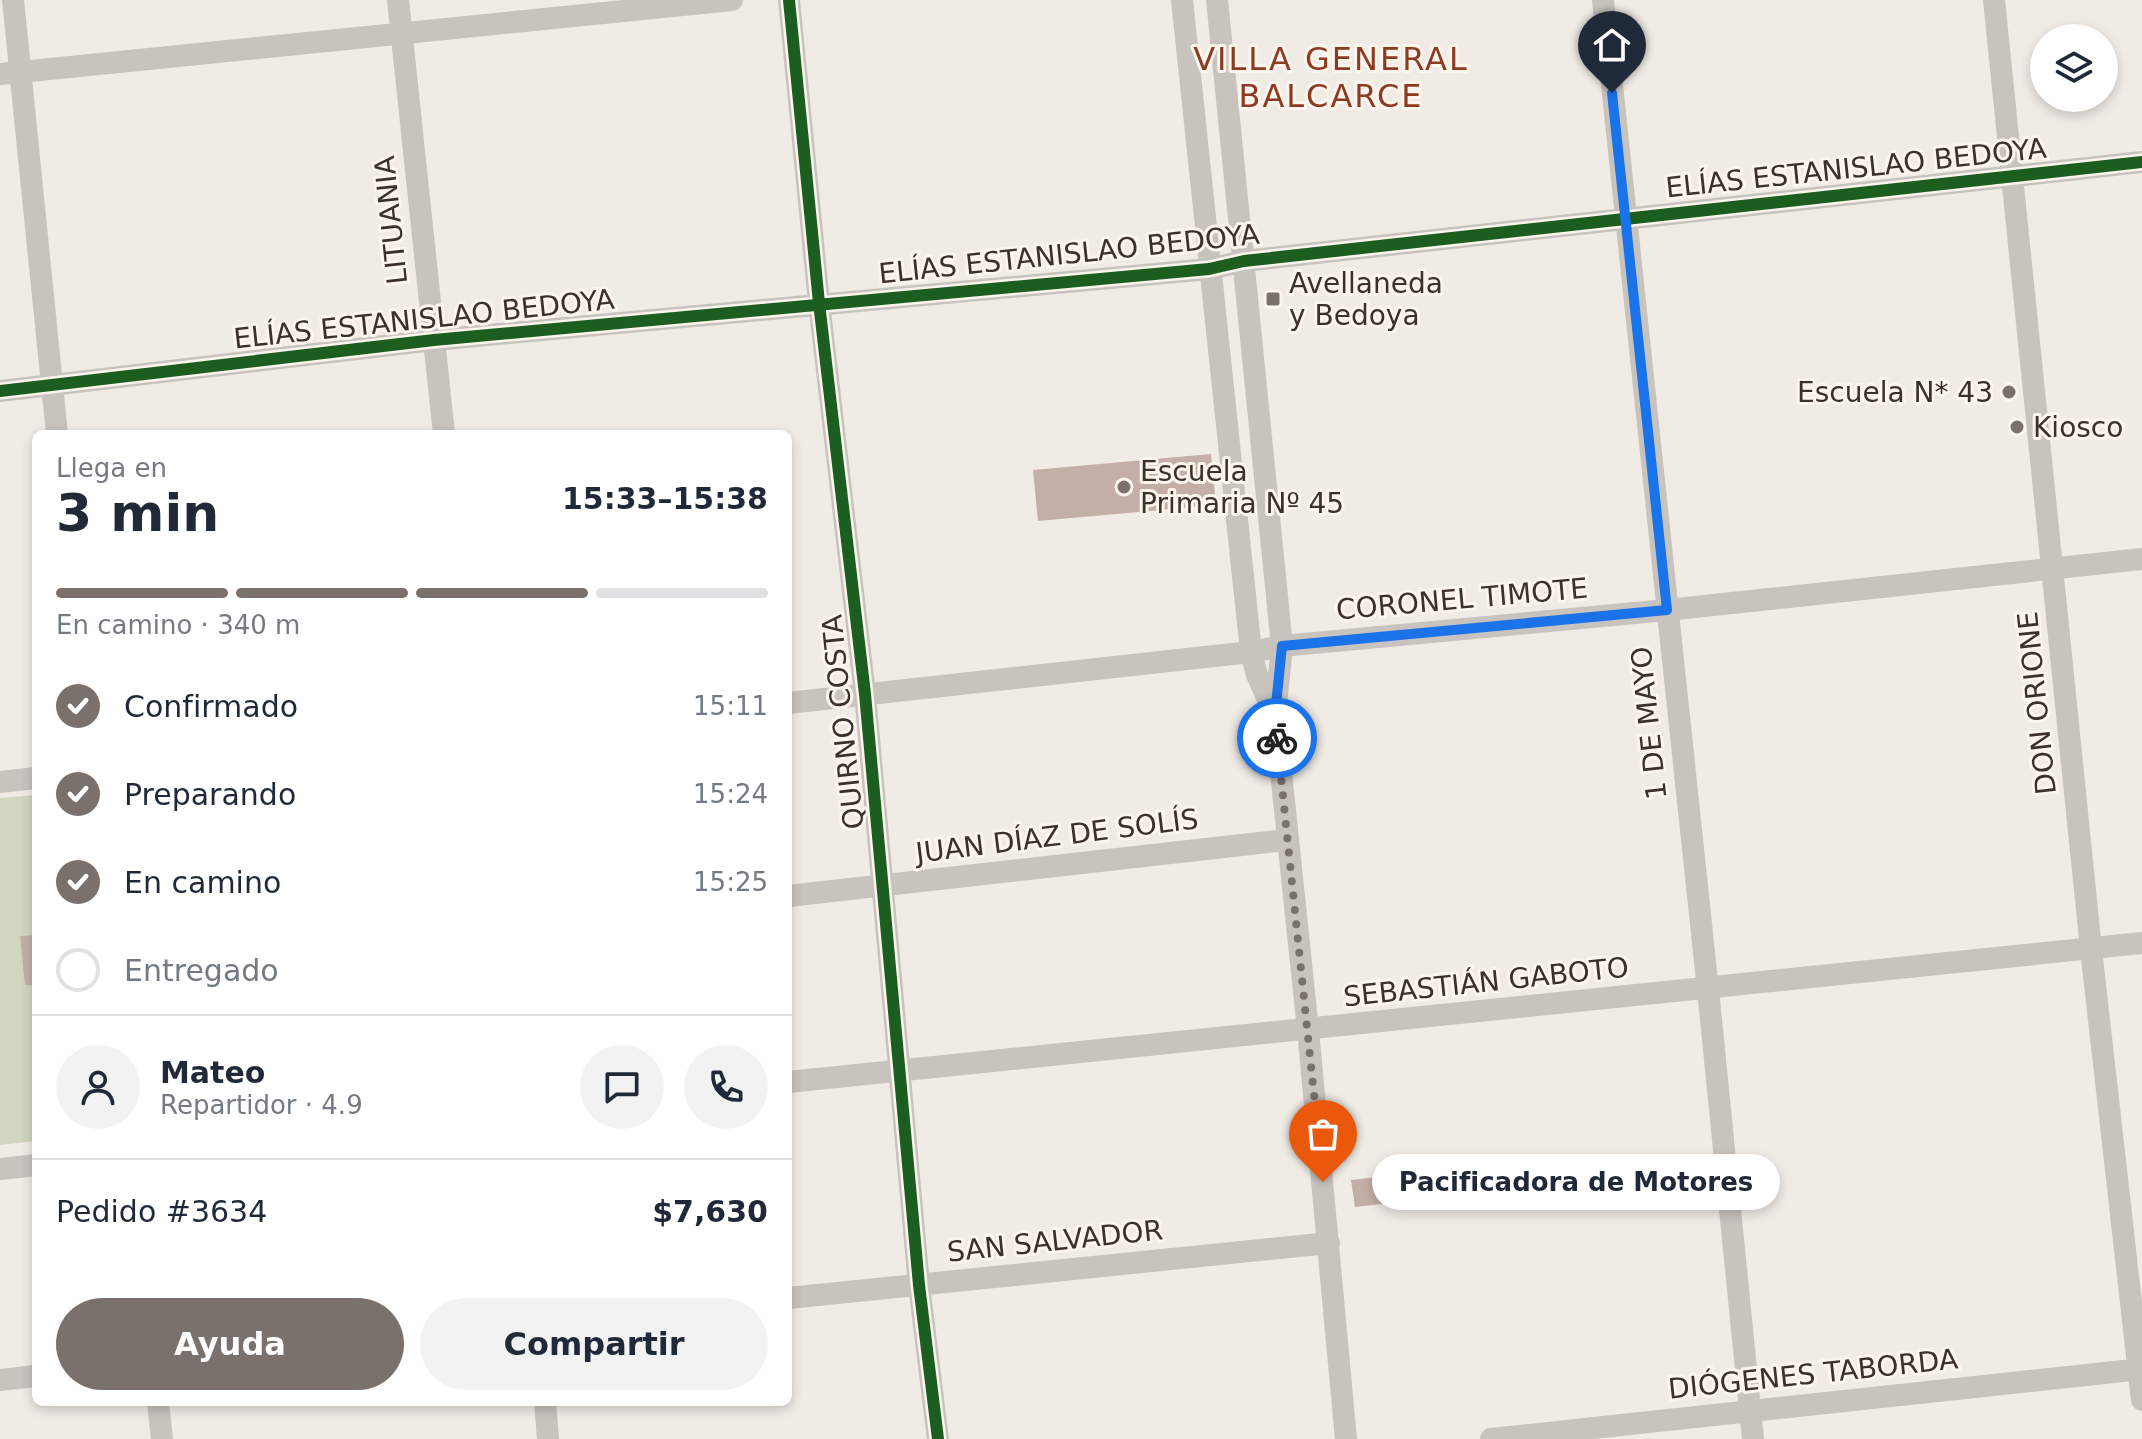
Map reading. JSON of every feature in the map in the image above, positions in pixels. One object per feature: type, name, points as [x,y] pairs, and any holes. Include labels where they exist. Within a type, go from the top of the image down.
[{"type":"street","points":[[13,0],[10,73],[57,430]]},
{"type":"street","name":"LITUANIA","points":[[398,0],[444,430]]},
{"type":"street","points":[[10,73],[732,0]]},
{"type":"street","name":"QUIRNO COSTA","points":[[789,0],[819,303],[865,694],[919,1285],[938,1439]]},
{"type":"street","points":[[1182,0],[1251,652],[1257,675],[1275,715]]},
{"type":"street","points":[[1217,0],[1282,646],[1275,715],[1346,1439]]},
{"type":"street","name":"1 DE MAYO","points":[[1603,0],[1753,1439]]},
{"type":"street","name":"DON ORIONE","points":[[1994,0],[2091,949],[2142,1400]]},
{"type":"street","name":"ELÍAS ESTANISLAO BEDOYA","points":[[0,391],[434,340],[1209,269],[1244,261],[2142,162]]},
{"type":"street","name":"CORONEL TIMOTE","points":[[792,703],[1251,652],[1282,646],[1667,610],[2142,559]]},
{"type":"street","points":[[0,782],[32,778]]},
{"type":"street","name":"JUAN DÍAZ DE SOLÍS","points":[[792,896],[1286,840]]},
{"type":"street","name":"SEBASTIÁN GABOTO","points":[[792,1082],[1708,990],[2142,943]]},
{"type":"street","points":[[0,1169],[32,1165]]},
{"type":"street","name":"SAN SALVADOR","points":[[792,1298],[1329,1243]]},
{"type":"street","name":"DIÓGENES TABORDA","points":[[1491,1439],[2140,1369]]},
{"type":"street","points":[[0,1380],[32,1376]]},
{"type":"street","points":[[158,1406],[162,1439]]},
{"type":"street","points":[[545,1406],[548,1439]]},
{"type":"green space","points":[[32,795],[32,1141],[0,1145],[0,798]]},
{"type":"building","name":"Escuela Primaria Nº 45","points":[[1211,454],[1216,505],[1038,521],[1033,470]]},
{"type":"building","points":[[32,935],[32,985],[25,985],[20,936]]},
{"type":"building","points":[[1498,1163],[1502,1190],[1355,1207],[1351,1180]]},
{"type":"cycle path","points":[[789,0],[819,303],[865,694],[919,1285],[938,1439]]},
{"type":"cycle path","points":[[0,391],[434,340],[1209,269],[1244,261],[2142,162]]},
{"type":"way so far","points":[[1277,738],[1323,1182]]},
{"type":"place","name":"Avellaneda y Bedoya","points":[[1273,299]]},
{"type":"place","name":"Escuela N* 43","points":[[2009,392]]},
{"type":"place","name":"Kiosco","points":[[2017,427]]},
{"type":"place","name":"Escuela Primaria Nº 45","points":[[1124,487]]},
{"type":"place","name":"Pacificadora de Motores","points":[[1323,1182]]},
{"type":"district","name":"VILLA GENERAL BALCARCE","points":[[1331,78]]},
{"type":"route","points":[[1277,738],[1275,715],[1282,646],[1667,610],[1612,93]]}]
